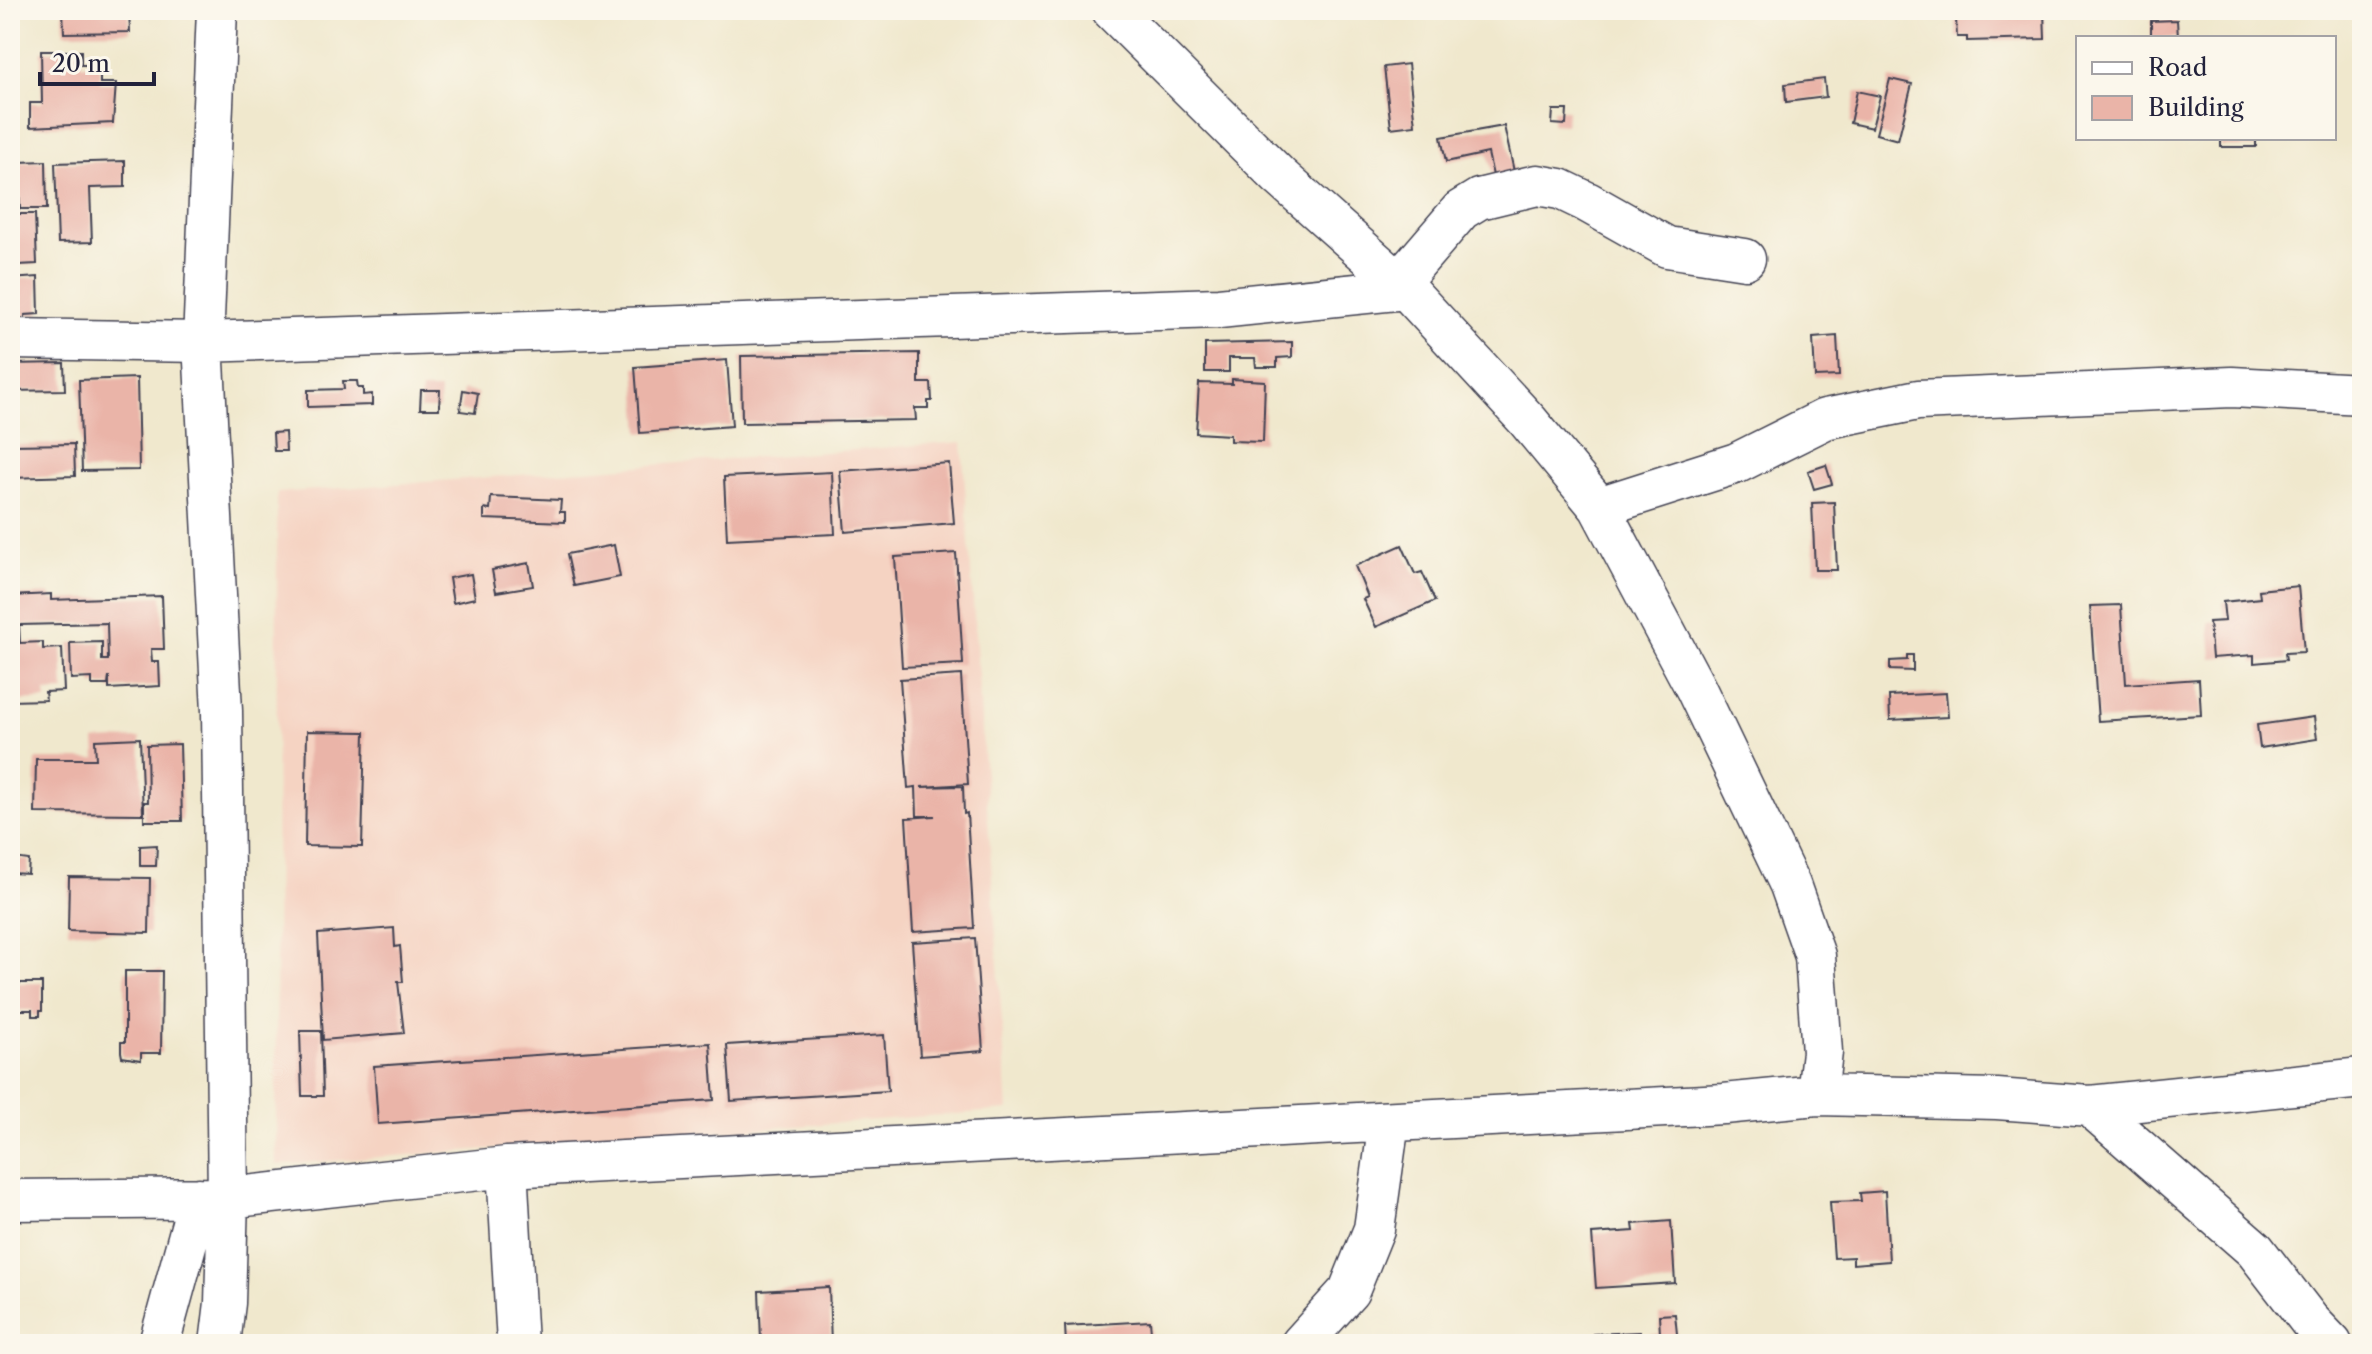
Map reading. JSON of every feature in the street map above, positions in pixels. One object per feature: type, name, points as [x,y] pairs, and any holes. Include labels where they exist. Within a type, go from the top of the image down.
[{"type":"street","points":[[217,10],[203,342],[222,711],[213,1198],[225,1303],[220,1344]]},
{"type":"street","points":[[1112,10],[1279,176],[1406,289],[1528,421],[1599,507],[1696,689],[1790,885],[1815,956],[1822,1052],[1817,1095]]},
{"type":"street","points":[[1406,289],[1400,281],[1461,210],[1479,199],[1537,185],[1560,189],[1667,247],[1745,259]]},
{"type":"street","points":[[10,339],[203,342],[1219,308],[1406,289]]},
{"type":"street","points":[[1599,507],[1737,463],[1825,419],[1918,400],[2232,387],[2362,394]]},
{"type":"street","points":[[10,1200],[213,1198],[507,1167],[1724,1104],[1817,1095],[1997,1099],[2090,1106],[2362,1078]]},
{"type":"street","points":[[2090,1106],[2255,1250],[2309,1320],[2332,1344]]},
{"type":"street","points":[[1301,1344],[1349,1291],[1374,1229],[1389,1122]]},
{"type":"street","points":[[507,1167],[517,1344]]},
{"type":"street","points":[[159,1344],[213,1198]]},
{"type":"shaded area","points":[[962,442],[1008,1110],[276,1165],[277,493]]},
{"type":"building","points":[[63,10],[129,10],[130,32],[64,33]]},
{"type":"building","points":[[1968,10],[2044,10],[2045,39],[1967,41],[1967,37],[1957,37],[1956,19],[1968,18]]},
{"type":"building","points":[[2177,20],[2178,36],[2151,36],[2151,21]]},
{"type":"building","points":[[41,51],[81,51],[81,65],[100,65],[100,83],[116,83],[113,123],[30,127],[30,103],[42,103]]},
{"type":"building","points":[[1408,64],[1415,125],[1391,128],[1384,67]]},
{"type":"building","points":[[1824,79],[1826,97],[1786,102],[1785,84]]},
{"type":"building","points":[[1890,79],[1912,84],[1898,140],[1876,134]]},
{"type":"building","points":[[1857,91],[1880,96],[1872,128],[1850,123]]},
{"type":"building","points":[[1553,110],[1567,110],[1566,125],[1552,124]]},
{"type":"building","points":[[1504,126],[1515,176],[1494,180],[1488,153],[1446,162],[1441,137]]},
{"type":"building","points":[[2221,140],[2256,140],[2256,147],[2221,147]]},
{"type":"building","points":[[46,161],[47,209],[20,209],[18,162]]},
{"type":"building","points":[[125,161],[125,187],[90,188],[92,242],[58,243],[55,163]]},
{"type":"building","points":[[10,214],[35,214],[37,264],[18,265],[18,274],[10,274]]},
{"type":"building","points":[[38,277],[39,314],[25,315],[25,327],[10,328],[10,279]]},
{"type":"building","points":[[1837,336],[1839,376],[1815,377],[1813,338]]},
{"type":"building","points":[[1292,342],[1292,357],[1277,358],[1277,367],[1256,367],[1255,358],[1229,358],[1229,372],[1205,372],[1205,344]]},
{"type":"building","points":[[919,353],[919,383],[931,383],[932,401],[928,401],[928,408],[915,408],[916,420],[742,423],[741,356]]},
{"type":"building","points":[[727,360],[732,426],[640,433],[635,367]]},
{"type":"building","points":[[64,363],[65,390],[10,391],[10,364]]},
{"type":"building","points":[[137,378],[139,470],[82,471],[79,380]]},
{"type":"building","points":[[1232,379],[1265,381],[1263,442],[1230,441],[1230,435],[1196,433],[1199,383],[1232,384]]},
{"type":"building","points":[[343,381],[357,381],[358,388],[363,388],[363,395],[372,394],[372,405],[308,407],[308,390],[344,389]]},
{"type":"building","points":[[421,390],[440,390],[439,409],[420,409]]},
{"type":"building","points":[[463,390],[478,393],[475,413],[460,411]]},
{"type":"building","points":[[285,432],[286,451],[274,451],[273,433]]},
{"type":"building","points":[[74,444],[75,476],[10,478],[10,445]]},
{"type":"building","points":[[949,463],[954,523],[845,532],[840,471]]},
{"type":"building","points":[[1826,465],[1832,484],[1814,489],[1808,471]]},
{"type":"building","points":[[832,472],[835,534],[727,539],[724,477]]},
{"type":"building","points":[[491,497],[561,500],[560,512],[565,512],[565,522],[484,519],[484,509],[490,510]]},
{"type":"building","points":[[1834,502],[1837,570],[1815,570],[1812,503]]},
{"type":"building","points":[[614,545],[620,577],[574,586],[567,554]]},
{"type":"building","points":[[1402,545],[1415,574],[1422,572],[1435,601],[1376,627],[1363,599],[1368,597],[1355,566]]},
{"type":"building","points":[[956,553],[963,664],[902,667],[895,557]]},
{"type":"building","points":[[529,563],[533,586],[496,592],[492,570]]},
{"type":"building","points":[[471,574],[475,598],[453,603],[449,578]]},
{"type":"building","points":[[2298,586],[2304,652],[2285,653],[2286,660],[2254,663],[2254,655],[2212,658],[2209,622],[2225,621],[2223,602],[2260,598],[2259,590]]},
{"type":"building","points":[[51,594],[51,600],[162,596],[164,649],[151,649],[152,662],[159,662],[160,686],[109,689],[109,676],[108,685],[92,685],[92,678],[71,679],[70,643],[102,642],[102,660],[108,660],[107,623],[19,625],[20,643],[43,642],[43,649],[62,648],[64,691],[45,692],[46,700],[10,701],[10,596]]},
{"type":"building","points":[[2121,605],[2126,684],[2199,679],[2201,715],[2098,721],[2090,606]]},
{"type":"building","points":[[1907,655],[1913,655],[1913,671],[1890,670],[1890,661],[1907,660]]},
{"type":"building","points":[[961,675],[968,784],[921,787],[963,786],[974,928],[913,932],[906,818],[935,816],[917,816],[916,787],[908,788],[900,679]]},
{"type":"building","points":[[1946,693],[1948,717],[1890,720],[1889,696]]},
{"type":"building","points":[[2314,717],[2317,739],[2260,748],[2257,725]]},
{"type":"building","points":[[307,731],[365,732],[362,847],[305,846]]},
{"type":"building","points":[[140,738],[143,814],[35,813],[36,759],[96,759],[95,740]]},
{"type":"building","points":[[180,744],[182,821],[144,821],[144,802],[148,802],[147,745]]},
{"type":"building","points":[[157,845],[156,866],[140,866],[140,846]]},
{"type":"building","points":[[14,858],[29,860],[28,874],[12,873]]},
{"type":"building","points":[[69,877],[150,878],[149,933],[68,931]]},
{"type":"building","points":[[394,928],[395,947],[400,946],[403,982],[398,982],[404,1033],[323,1040],[318,934]]},
{"type":"building","points":[[975,938],[983,1051],[920,1056],[912,942]]},
{"type":"building","points":[[125,971],[162,971],[161,1053],[141,1053],[141,1060],[122,1057],[121,1052],[121,1042],[125,1042]]},
{"type":"building","points":[[11,983],[42,983],[40,1016],[32,1016],[32,1010],[12,1010]]},
{"type":"building","points":[[300,1031],[321,1031],[323,1096],[302,1096]]},
{"type":"building","points":[[884,1035],[888,1091],[731,1101],[727,1045]]},
{"type":"building","points":[[710,1043],[714,1100],[378,1124],[374,1066]]},
{"type":"building","points":[[1885,1191],[1889,1261],[1853,1264],[1853,1257],[1834,1258],[1830,1202],[1861,1201],[1860,1193]]},
{"type":"building","points":[[1671,1221],[1675,1283],[1596,1288],[1592,1234],[1634,1231],[1633,1224]]},
{"type":"building","points":[[829,1287],[831,1344],[770,1344],[770,1340],[761,1340],[759,1291]]},
{"type":"building","points":[[1675,1314],[1678,1344],[1643,1344],[1643,1336],[1660,1334],[1659,1315]]},
{"type":"building","points":[[1150,1321],[1152,1344],[1066,1344],[1065,1326]]},
{"type":"building","points":[[1640,1332],[1641,1344],[1593,1344],[1593,1334]]}]
